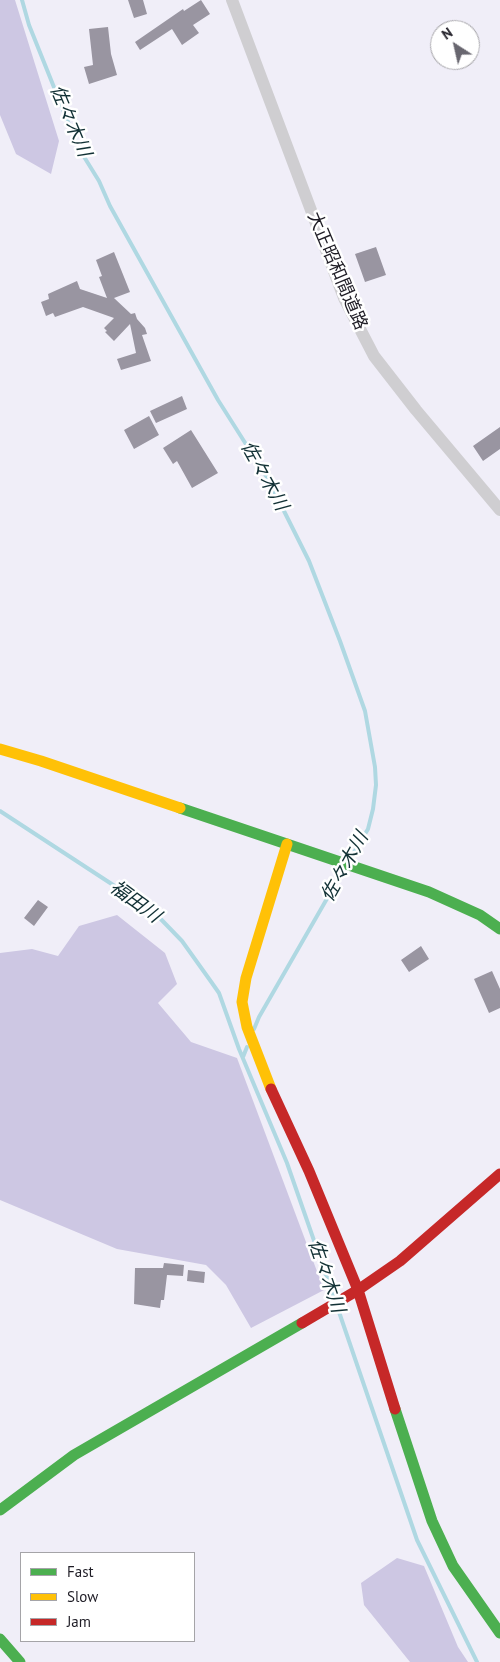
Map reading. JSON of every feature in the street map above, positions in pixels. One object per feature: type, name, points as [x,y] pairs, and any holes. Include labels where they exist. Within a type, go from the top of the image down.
[{"type":"street","name":"大正昭和間道路","points":[[232,0],[344,298],[374,356],[416,410],[500,510]]},
{"type":"street","points":[[0,749],[41,761],[429,892],[480,915],[500,929]]},
{"type":"street","points":[[287,844],[246,978],[242,1002],[247,1027],[268,1084],[309,1171],[354,1292],[432,1521],[454,1566],[500,1633]]},
{"type":"street","points":[[0,1510],[74,1455],[354,1292],[400,1261],[500,1174]]},
{"type":"street","points":[[0,1639],[20,1662]]},
{"type":"shaded area","points":[[0,0],[15,0],[59,141],[51,174],[16,154],[0,115]]},
{"type":"shaded area","points":[[117,915],[165,953],[177,984],[158,1003],[191,1042],[237,1058],[324,1290],[251,1328],[226,1285],[206,1265],[117,1249],[0,1200],[0,953],[32,949],[58,956],[79,926]]},
{"type":"shaded area","points":[[397,1558],[424,1566],[458,1647],[468,1662],[410,1662],[364,1605],[361,1583]]},
{"type":"building","points":[[128,0],[143,0],[147,14],[134,18]]},
{"type":"building","points":[[201,0],[210,14],[193,25],[199,33],[182,45],[172,29],[140,50],[135,42],[183,9],[184,11]]},
{"type":"building","points":[[108,27],[111,54],[117,75],[89,84],[84,67],[93,65],[89,29]]},
{"type":"building","points":[[376,247],[386,275],[365,282],[355,254]]},
{"type":"building","points":[[114,252],[130,292],[114,298],[131,314],[135,313],[137,319],[145,328],[147,334],[142,335],[151,361],[121,370],[117,359],[136,353],[130,324],[114,341],[105,332],[107,331],[104,328],[114,318],[83,307],[55,317],[53,313],[46,316],[41,302],[49,299],[48,294],[77,281],[80,289],[107,298],[99,277],[102,276],[96,260]]},
{"type":"building","points":[[182,396],[187,409],[156,423],[150,411]]},
{"type":"building","points":[[149,416],[159,435],[134,449],[124,430]]},
{"type":"building","points":[[500,427],[500,449],[483,461],[473,446]]},
{"type":"building","points":[[191,430],[218,473],[192,488],[177,461],[173,464],[163,448]]},
{"type":"building","points":[[38,900],[48,907],[34,926],[24,918]]},
{"type":"building","points":[[421,946],[429,959],[409,972],[401,960]]},
{"type":"building","points":[[492,971],[500,989],[500,1008],[489,1013],[474,979]]},
{"type":"building","points":[[164,1263],[184,1265],[183,1276],[167,1275],[164,1300],[161,1300],[160,1308],[134,1304],[135,1268],[163,1268]]},
{"type":"building","points":[[188,1270],[205,1272],[204,1283],[187,1281]]},
{"type":"waterway","name":"佐々木川","points":[[22,0],[29,25],[78,147],[99,181],[110,206],[218,400],[268,479],[309,561],[340,641],[365,711],[375,767],[376,785],[368,829],[350,859]]},
{"type":"waterway","name":"福田川","points":[[0,811],[153,911],[182,941],[219,993],[239,1049],[287,1163],[334,1298]]},
{"type":"waterway","name":"佐々木川","points":[[254,1029],[259,1017],[344,869]]},
{"type":"waterway","name":"佐々木川","points":[[243,1057],[247,1047]]},
{"type":"waterway","name":"佐々木川","points":[[338,1309],[417,1540],[477,1662]]},
{"type":"traffic: fast","points":[[180,808],[429,892],[480,915],[500,929]]},
{"type":"traffic: fast","points":[[0,1510],[74,1455],[302,1323]]},
{"type":"traffic: fast","points":[[395,1409],[432,1521],[453,1566],[500,1633]]},
{"type":"traffic: fast","points":[[0,1639],[20,1662]]},
{"type":"traffic: slow","points":[[0,749],[180,808]]},
{"type":"traffic: slow","points":[[271,1089],[247,1027],[242,1002],[246,978],[287,844]]},
{"type":"traffic: jam","points":[[271,1089],[309,1171],[358,1290],[395,1409]]},
{"type":"traffic: jam","points":[[302,1323],[358,1290],[400,1261],[500,1174]]}]
